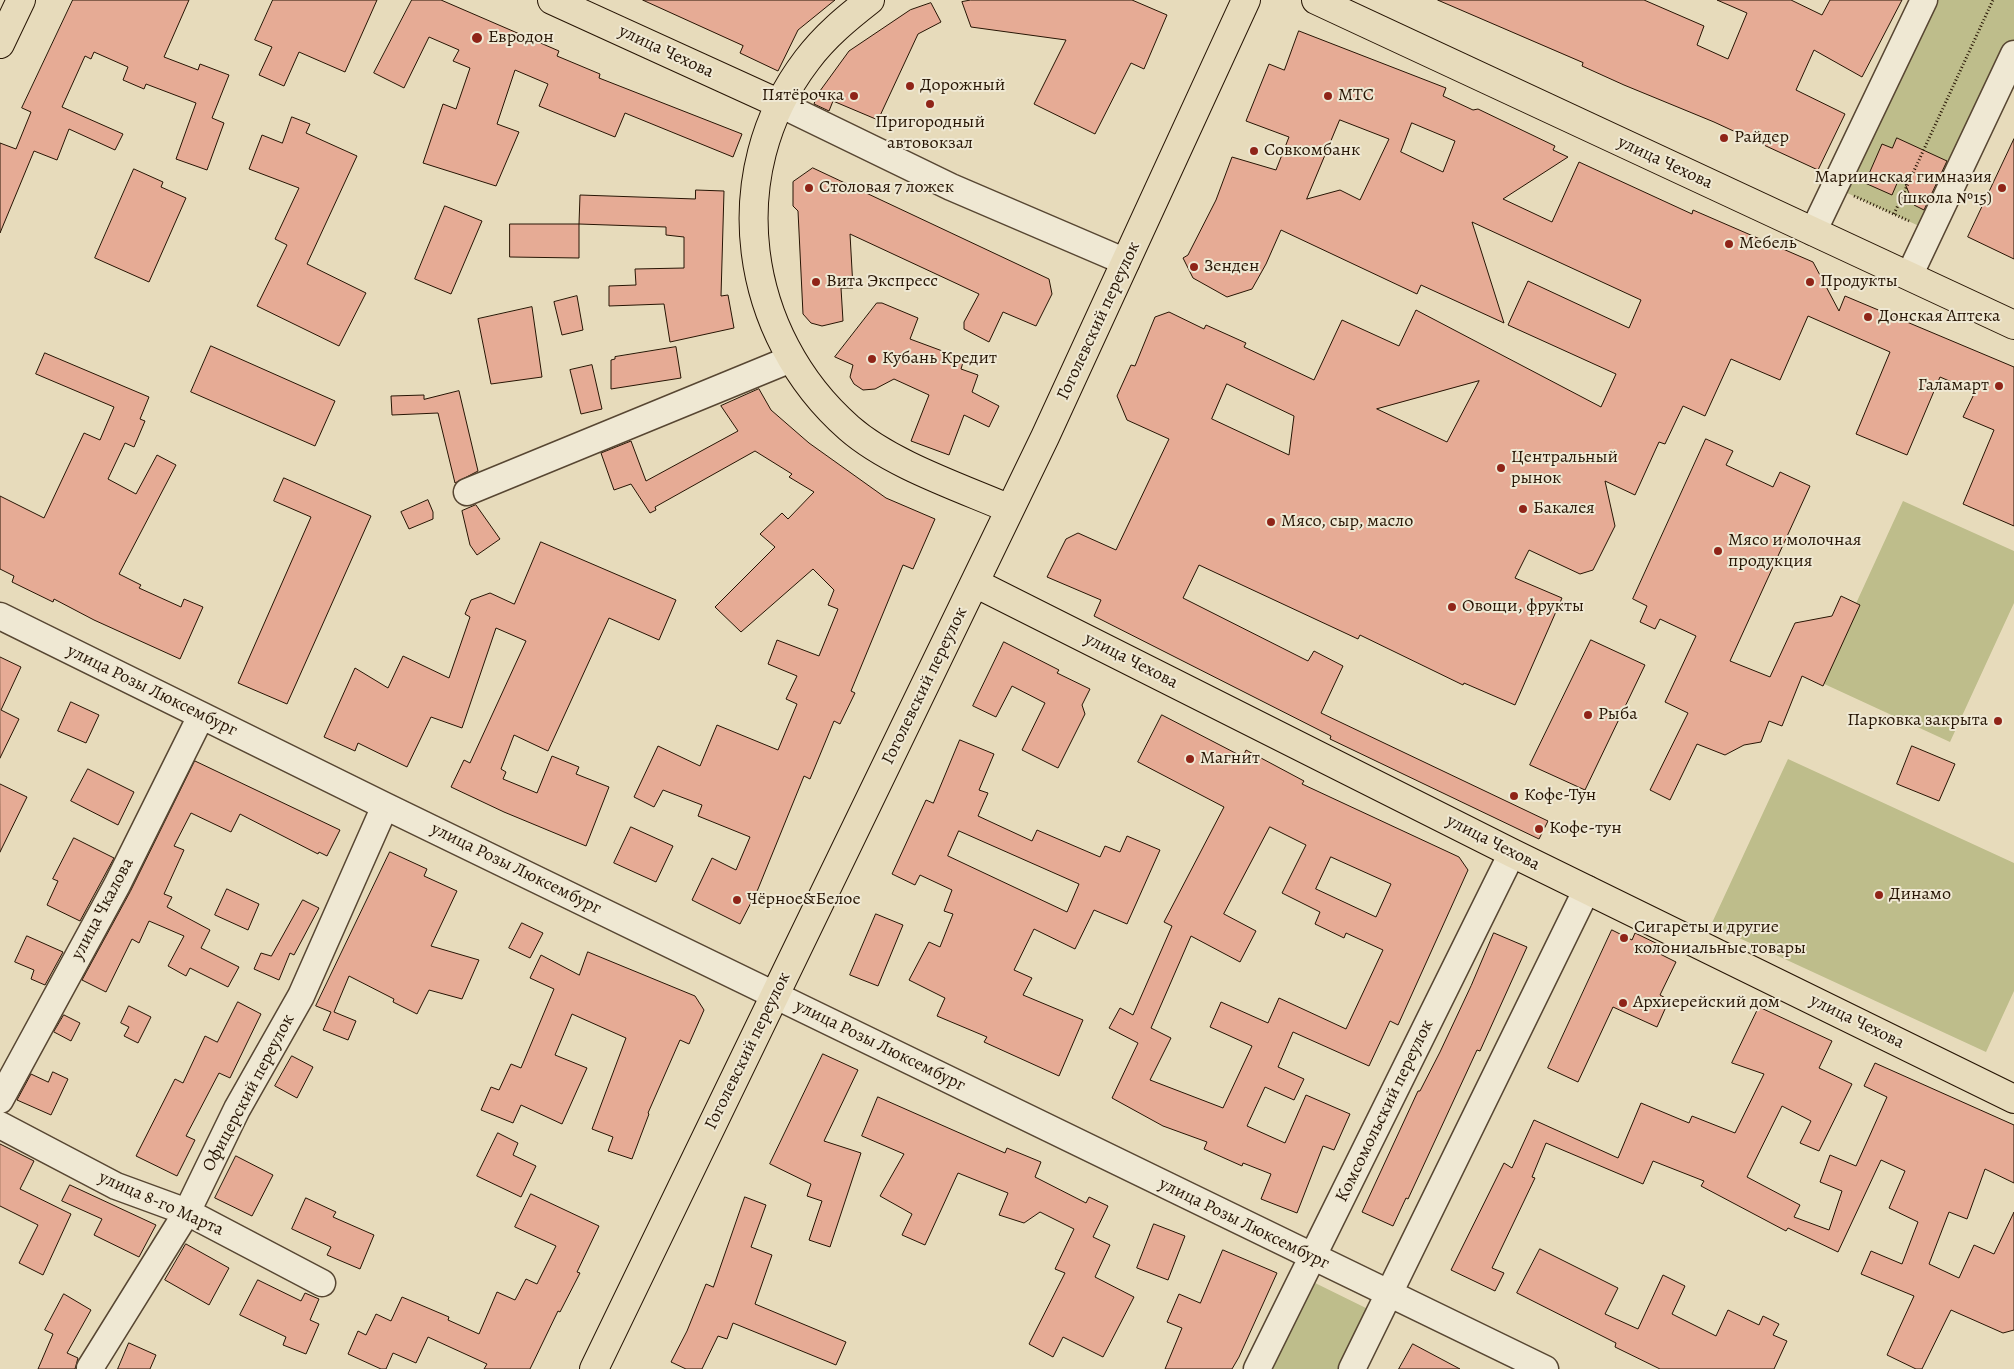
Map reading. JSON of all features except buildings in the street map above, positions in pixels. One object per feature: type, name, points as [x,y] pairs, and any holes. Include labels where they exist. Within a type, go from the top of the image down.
[{"type":"main road","points":[[0,44],[21,0]]},
{"type":"main road","name":"улица Чехова","points":[[552,0],[780,104]]},
{"type":"main road","points":[[870,0],[837,26],[807,60],[780,104],[765,140],[755,185],[753,230],[758,275],[771,319],[791,359],[824,403],[850,428],[887,454],[1010,509]]},
{"type":"main road","name":"улица Чехова","points":[[1316,0],[2014,325]]},
{"type":"main road","name":"Гоголевский переулок","points":[[594,1369],[1010,509],[1126,262],[1240,2]]},
{"type":"main road","name":"улица Чехова","points":[[975,583],[1512,853],[2014,1099]]},
{"type":"street","points":[[1813,232],[1924,0]]},
{"type":"street","points":[[1909,276],[2014,54]]},
{"type":"street","points":[[780,104],[951,187],[1126,262]]},
{"type":"street","points":[[467,492],[791,359]]},
{"type":"street","name":"улица Розы Люксембург","points":[[0,616],[385,806],[1545,1369]]},
{"type":"street","name":"улица Чкалова","points":[[0,1100],[117,885],[201,716]]},
{"type":"street","name":"Офицерский переулок","points":[[90,1368],[186,1212],[237,1109],[301,996],[385,806]]},
{"type":"street","name":"Комсомольский переулок","points":[[1257,1369],[1512,853]]},
{"type":"street","points":[[1352,1369],[1587,889]]},
{"type":"street","name":"улица 8-го Марта","points":[[0,1126],[116,1186],[186,1212],[322,1283]]},
{"type":"path","points":[[1894,214],[1994,0]]},
{"type":"path","points":[[1834,187],[1930,231]]},
{"type":"shaded area","points":[[1924,0],[2014,0],[2014,54],[1930,231],[1834,187]]},
{"type":"shaded area","points":[[1903,501],[2014,551],[2014,603],[1950,742],[1820,682]]},
{"type":"shaded area","points":[[1788,759],[2014,863],[2014,991],[1986,1052],[1711,925]]},
{"type":"shaded area","points":[[1309,1280],[1372,1311],[1343,1369],[1266,1369]]},
{"type":"place","name":"Евродон","points":[[477,38]]},
{"type":"place","name":"Дорожный","points":[[910,86]]},
{"type":"place","name":"Пятёрочка","points":[[854,96]]},
{"type":"place","name":"МТС","points":[[1328,96]]},
{"type":"place","name":"Пригородный автовокзал","points":[[930,104]]},
{"type":"place","name":"Райдер","points":[[1724,138]]},
{"type":"place","name":"Совкомбанк","points":[[1254,151]]},
{"type":"place","name":"Столовая 7 ложек","points":[[809,188]]},
{"type":"place","name":"Мариинская гимназия (школа №15)","points":[[2002,188]]},
{"type":"place","name":"Мебель","points":[[1729,244]]},
{"type":"place","name":"Зенден","points":[[1194,267]]},
{"type":"place","name":"Вита Экспресс","points":[[816,282]]},
{"type":"place","name":"Продукты","points":[[1810,282]]},
{"type":"place","name":"Донская Аптека","points":[[1868,317]]},
{"type":"place","name":"Кубань Кредит","points":[[872,359]]},
{"type":"place","name":"Галамарт","points":[[1999,386]]},
{"type":"place","name":"Центральный рынок","points":[[1501,468]]},
{"type":"place","name":"Бакалея","points":[[1523,509]]},
{"type":"place","name":"Мясо, сыр, масло","points":[[1271,522]]},
{"type":"place","name":"Мясо и молочная продукция","points":[[1718,551]]},
{"type":"place","name":"Овощи, фрукты","points":[[1452,607]]},
{"type":"place","name":"Рыба","points":[[1588,715]]},
{"type":"place","name":"Парковка закрыта","points":[[1998,721]]},
{"type":"place","name":"Магнит","points":[[1190,759]]},
{"type":"place","name":"Кофе-Тун","points":[[1514,796]]},
{"type":"place","name":"Кофе-тун","points":[[1539,829]]},
{"type":"place","name":"Динамо","points":[[1879,895]]},
{"type":"place","name":"Чёрное&Белое","points":[[737,900]]},
{"type":"place","name":"Сигареты и другие колониальные товары","points":[[1624,938]]},
{"type":"place","name":"Архиерейский дом","points":[[1623,1003]]}]
